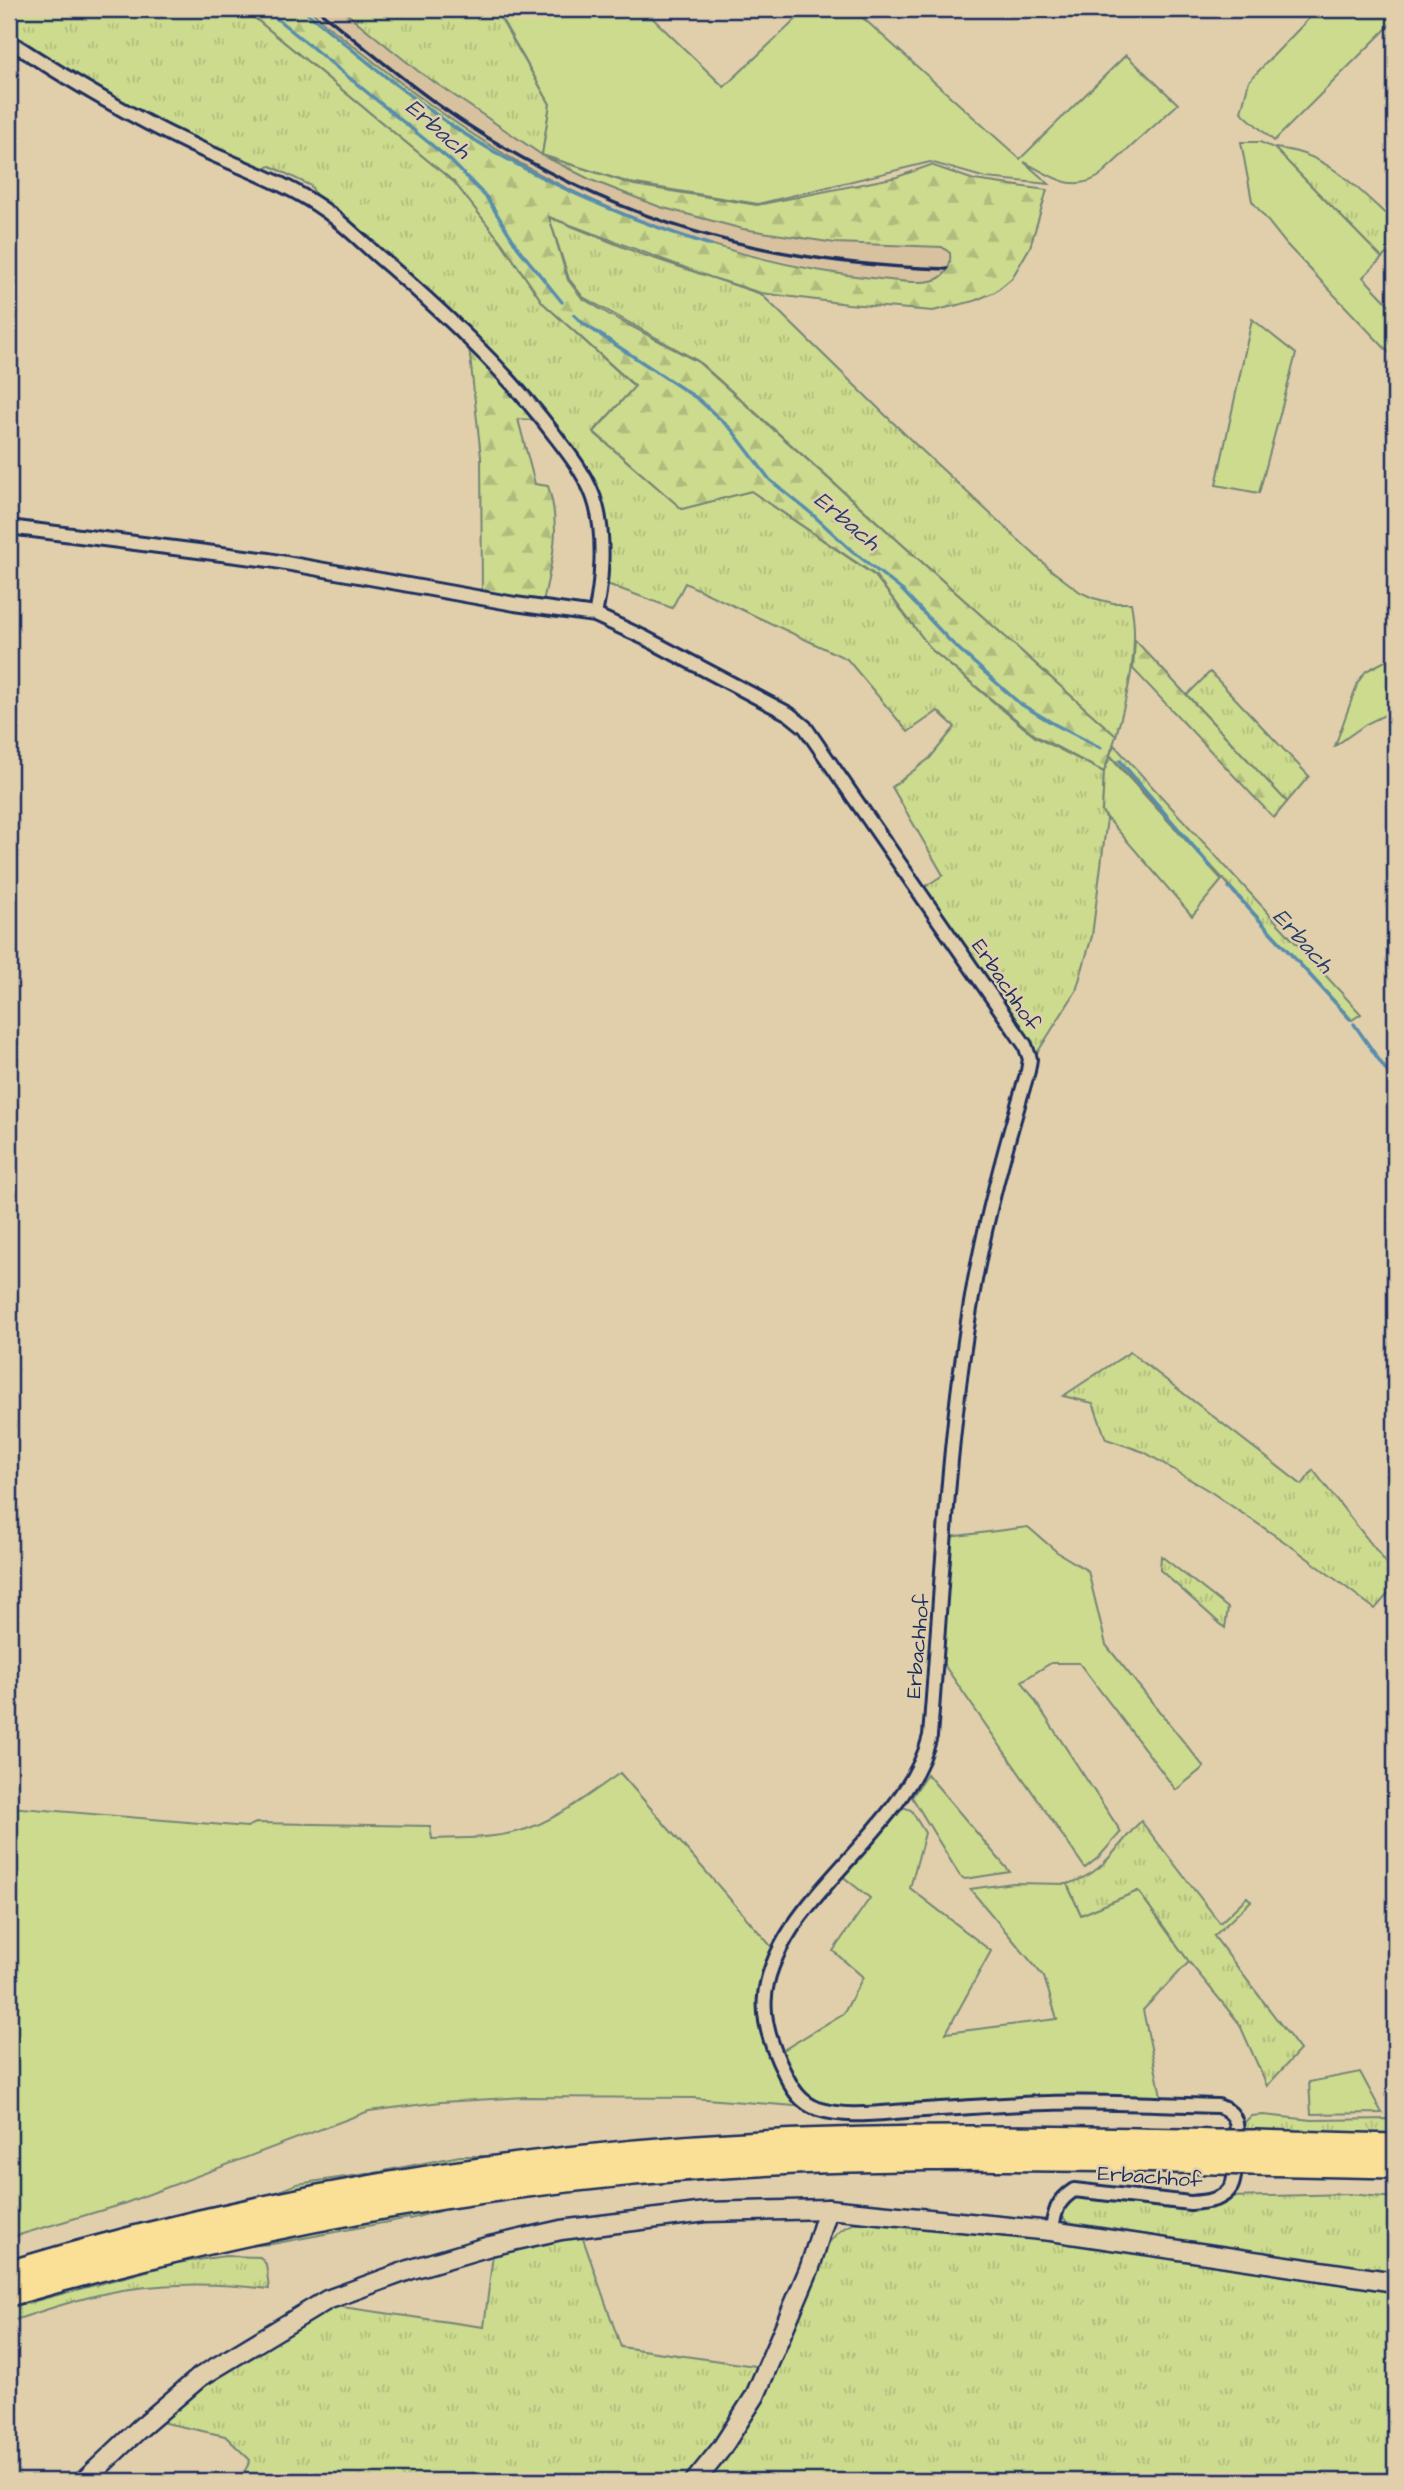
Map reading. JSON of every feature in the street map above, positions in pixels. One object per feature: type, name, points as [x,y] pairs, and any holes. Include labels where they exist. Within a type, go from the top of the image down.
[{"type":"highway","points":[[9,2273],[167,2231],[280,2206],[453,2175],[629,2153],[761,2143],[898,2138],[1215,2152]]},
{"type":"highway","points":[[9,2294],[182,2248],[288,2224],[454,2195],[635,2173],[892,2158],[1254,2152],[1395,2146]]},
{"type":"highway","points":[[1254,2152],[1395,2166]]},
{"type":"street","points":[[9,41],[100,97],[186,143],[281,186],[325,211],[415,287],[501,370],[570,455],[596,504],[600,524],[600,590],[595,615],[269,560],[9,527]]},
{"type":"street","name":"Erbachhof","points":[[595,615],[645,638],[789,714],[805,727],[1010,1023],[1030,1059],[988,1215],[972,1297],[958,1391],[931,1723],[925,1755],[904,1793],[793,1927],[771,1967],[764,2020],[775,2055],[793,2089],[807,2104],[819,2110],[856,2115],[1050,2103],[1218,2106],[1233,2115],[1237,2126],[1233,2177],[1231,2187],[1225,2193],[1209,2202],[1190,2203],[1074,2190],[1056,2206],[1051,2231]]},
{"type":"street","points":[[695,2481],[727,2441],[755,2396],[810,2267],[828,2209]]},
{"type":"street","points":[[83,2481],[200,2377],[327,2300],[400,2273],[490,2246],[561,2230],[705,2212],[828,2209],[1051,2231],[1395,2282]]},
{"type":"shaded area","points":[[307,9],[341,9],[418,71],[497,127],[542,155],[626,194],[660,207],[743,229],[835,243],[942,247],[950,253],[951,264],[946,275],[918,283],[845,275],[717,246],[655,225],[534,171],[471,135],[419,98]]},
{"type":"green space","points":[[9,9],[244,9],[454,182],[502,243],[543,303],[635,387],[593,432],[682,509],[751,491],[875,576],[932,650],[1035,737],[1104,772],[1102,812],[1107,818],[1092,936],[1076,991],[1034,1058],[920,890],[943,875],[892,787],[930,758],[955,727],[938,711],[908,732],[847,659],[685,583],[672,608],[607,584],[602,503],[576,451],[571,455],[537,411],[320,203],[311,186],[271,166],[255,170],[100,94],[9,38]]},
{"type":"green space","points":[[244,9],[308,9],[434,107],[472,134],[532,170],[572,191],[657,226],[701,241],[791,265],[880,279],[926,282],[944,274],[949,266],[950,253],[942,247],[835,243],[743,229],[660,207],[591,180],[542,155],[634,185],[757,205],[897,177],[931,165],[974,180],[1047,190],[1030,247],[1012,278],[995,292],[974,301],[933,311],[761,293],[710,277],[549,217],[568,280],[582,298],[698,362],[1116,736],[1104,772],[1036,736],[932,650],[875,575],[751,491],[682,509],[594,432],[635,386],[543,303],[502,243],[454,182]]},
{"type":"green space","points":[[341,9],[495,9],[550,104],[542,155],[418,71]]},
{"type":"green space","points":[[496,9],[643,9],[724,87],[807,9],[853,9],[1020,159],[1126,55],[1178,104],[1098,177],[1088,181],[1069,183],[1051,177],[1024,162],[1049,184],[986,178],[930,162],[758,204],[630,183],[542,155],[550,104]]},
{"type":"green space","points":[[1318,9],[1395,9],[1395,20],[1274,141],[1241,112],[1249,81]]},
{"type":"green space","points":[[1241,142],[1260,142],[1274,148],[1382,258],[1363,277],[1395,311],[1395,359],[1287,245],[1252,201]]},
{"type":"green space","points":[[1274,148],[1310,156],[1326,164],[1355,186],[1395,223],[1395,245],[1382,258]]},
{"type":"green space","points":[[549,217],[638,253],[761,294],[914,443],[1051,570],[1080,592],[1093,598],[1113,603],[1131,603],[1133,654],[1116,736],[698,361],[583,297],[569,279]]},
{"type":"green space","points":[[1252,319],[1296,354],[1259,493],[1216,485]]},
{"type":"green space","points":[[469,347],[498,372],[536,420],[518,419],[535,484],[548,486],[552,501],[554,544],[543,602],[482,592],[481,457]]},
{"type":"green space","points":[[1135,640],[1287,802],[1274,818],[1133,669]]},
{"type":"green space","points":[[1395,656],[1395,710],[1366,724],[1335,746],[1358,682],[1366,671]]},
{"type":"green space","points":[[1210,672],[1309,776],[1287,802],[1187,695]]},
{"type":"green space","points":[[1114,745],[1361,1014],[1352,1020],[1110,755]]},
{"type":"green space","points":[[1110,757],[1222,880],[1192,916],[1102,812],[1104,772]]},
{"type":"green space","points":[[1130,1352],[1302,1485],[1313,1470],[1395,1574],[1395,1586],[1375,1609],[1295,1549],[1211,1492],[1144,1452],[1106,1439],[1093,1403],[1063,1396]]},
{"type":"green space","points":[[1028,1527],[1057,1552],[1088,1571],[1106,1645],[1204,1767],[1176,1790],[1079,1663],[1051,1663],[1022,1681],[1121,1832],[1099,1857],[1085,1868],[940,1659],[949,1537]]},
{"type":"green space","points":[[1161,1556],[1228,1608],[1225,1628],[1160,1570]]},
{"type":"green space","points":[[620,1773],[777,1953],[768,1982],[775,2055],[844,2013],[863,1977],[833,1951],[870,1898],[841,1875],[903,1807],[911,1810],[925,1833],[910,1888],[991,1951],[946,2033],[1057,2019],[1044,1977],[970,1889],[1013,1883],[1067,1884],[1081,1915],[1138,1891],[1189,1962],[1143,2010],[1162,2100],[858,2111],[693,2098],[525,2097],[441,2102],[369,2111],[123,2204],[9,2238],[10,1807],[247,1827],[256,1823],[430,1826],[432,1839],[476,1838],[520,1831],[546,1821]]},
{"type":"green space","points":[[927,1774],[1010,1872],[965,1879],[960,1876],[912,1797]]},
{"type":"green space","points":[[1141,1821],[1220,1923],[1247,1897],[1251,1901],[1214,1936],[1300,2050],[1267,2086],[1239,2023],[1189,1962],[1138,1891],[1081,1915],[1067,1884],[1100,1866]]},
{"type":"green space","points":[[1360,2072],[1382,2113],[1311,2114],[1309,2082]]},
{"type":"green space","points":[[1251,2116],[1312,2120],[1395,2119],[1395,2134],[1243,2130],[1245,2122]]},
{"type":"green space","points":[[460,2156],[491,2158],[261,2198],[297,2184],[381,2172],[381,2176],[384,2175],[383,2171]]},
{"type":"green space","points":[[1348,2194],[1395,2198],[1395,2274],[1067,2222],[1060,2213],[1070,2200],[1081,2197]]},
{"type":"green space","points":[[458,2206],[410,2219],[272,2244],[243,2246],[357,2220]]},
{"type":"green space","points":[[860,2222],[1061,2241],[1395,2289],[1395,2481],[241,2481],[250,2460],[225,2436],[156,2421],[207,2376],[307,2318],[335,2306],[484,2327],[493,2254],[582,2236],[621,2347],[755,2366],[783,2353],[826,2247],[840,2231]]},
{"type":"green space","points":[[225,2256],[260,2257],[266,2264],[269,2289],[188,2285],[126,2289],[70,2302],[9,2322],[9,2308],[177,2263]]},
{"type":"waterway","name":"Erbach","points":[[265,9],[450,160],[487,198],[518,248],[562,302]]},
{"type":"waterway","points":[[302,9],[421,104],[492,151],[615,211],[711,245]]},
{"type":"waterway","name":"Erbach","points":[[574,315],[698,399],[732,430],[770,480],[903,591],[951,642],[1019,703],[1101,748]]},
{"type":"waterway","name":"Erbach","points":[[1120,761],[1211,867]]},
{"type":"waterway","name":"Erbach","points":[[1229,887],[1350,1019]]},
{"type":"waterway","name":"Erbach","points":[[1354,1024],[1395,1083]]},
{"type":"railway","points":[[317,9],[405,80],[460,120],[576,186],[634,211],[753,247],[815,258],[947,269]]}]
